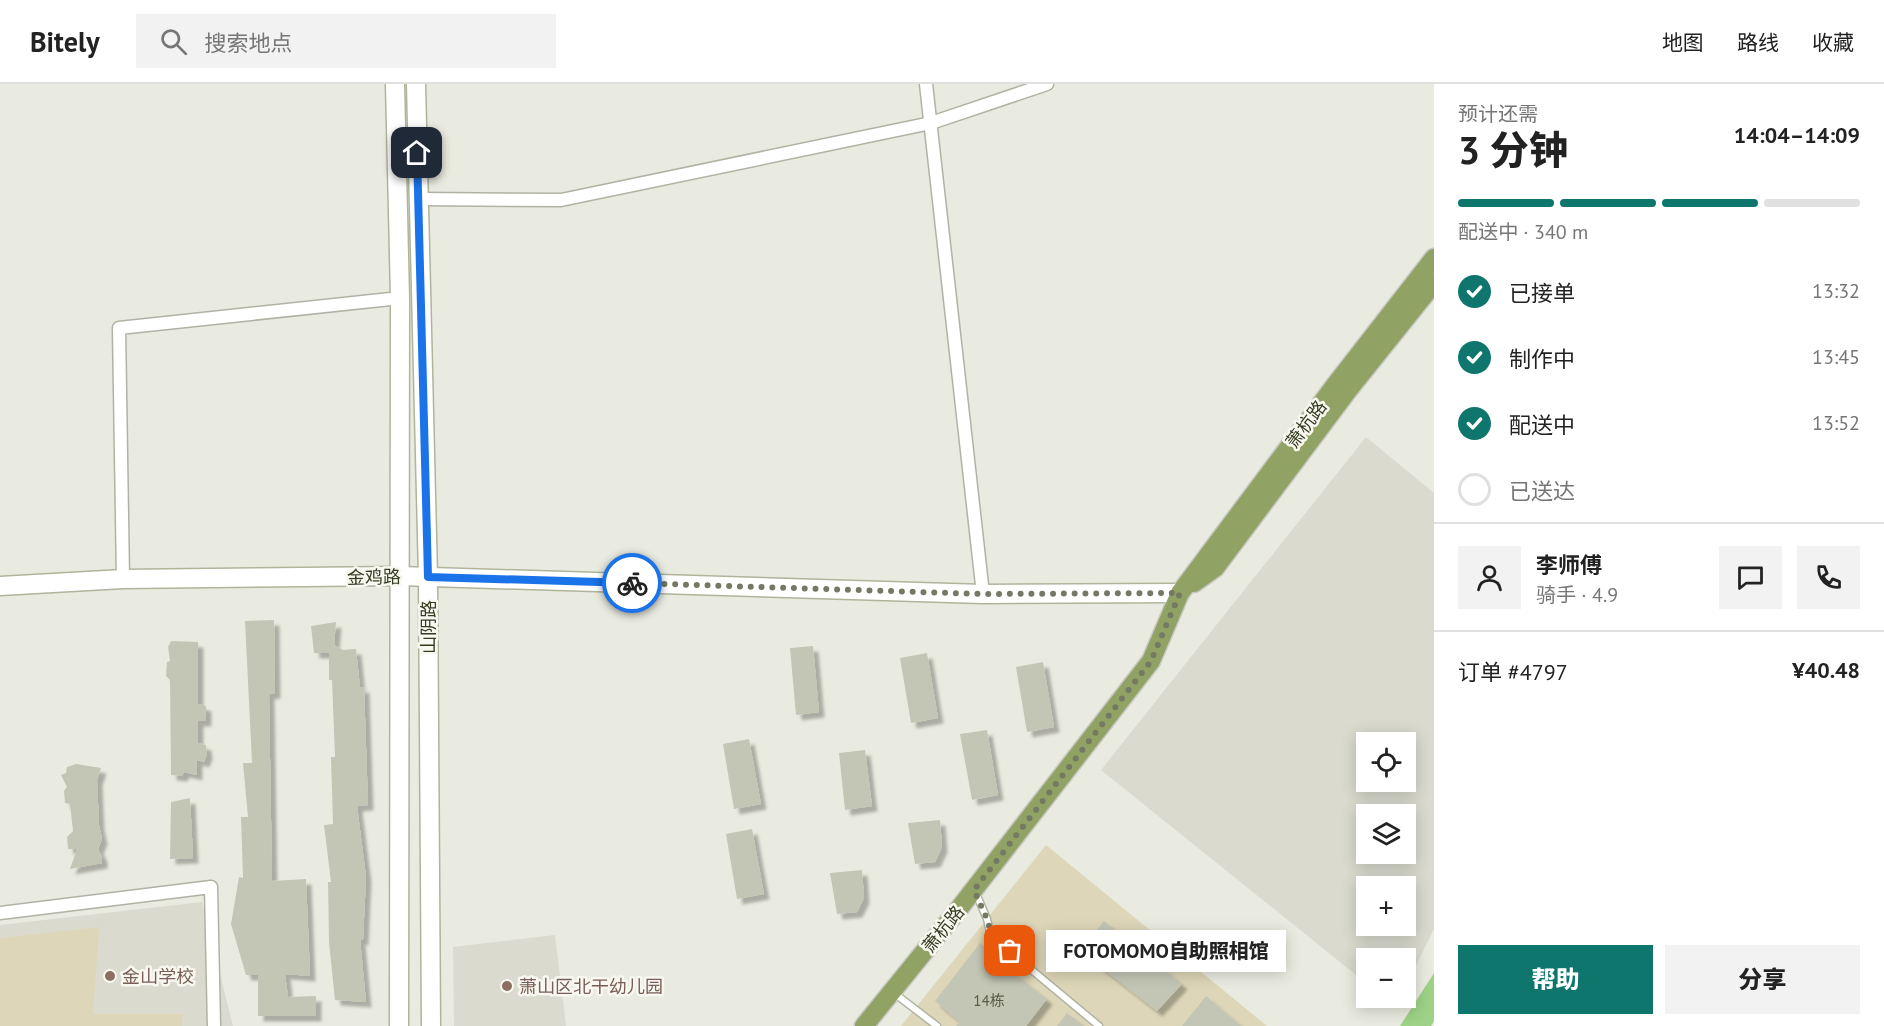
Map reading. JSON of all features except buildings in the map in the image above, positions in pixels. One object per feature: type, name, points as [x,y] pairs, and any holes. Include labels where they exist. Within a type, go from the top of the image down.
[{"type":"main road","name":"山阴路","points":[[395,84],[400,298],[399,1026]]},
{"type":"main road","name":"山阴路","points":[[416,84],[428,577],[431,1026]]},
{"type":"main road","name":"萧杭路","points":[[864,1026],[974,890],[1151,661],[1180,593],[1336,384],[1434,258]]},
{"type":"main road","name":"萧杭路","points":[[1180,593],[1215,568],[1346,393],[1434,283]]},
{"type":"main road","name":"金鸡路","points":[[0,586],[123,579],[399,576],[983,594],[1180,593]]},
{"type":"street","points":[[926,84],[983,594]]},
{"type":"street","points":[[418,199],[561,200],[931,123],[1047,84]]},
{"type":"street","points":[[123,579],[119,328],[400,298]]},
{"type":"street","points":[[0,912],[210,887],[214,1026]]},
{"type":"lane","points":[[974,890],[992,936],[1099,1026]]},
{"type":"lane","points":[[892,992],[937,1026]]},
{"type":"shaded area","points":[[1366,437],[1434,493],[1434,929],[1416,966],[1416,948],[1356,948],[1356,975],[1101,770]]},
{"type":"shaded area","points":[[1046,845],[1267,1026],[901,1026]]},
{"type":"shaded area","name":"金山学校","points":[[202,902],[233,1026],[0,1026],[0,925]]},
{"type":"shaded area","points":[[99,927],[93,1014],[183,1014],[182,1026],[0,1026],[0,938]]},
{"type":"shaded area","name":"萧山区北干幼儿园","points":[[555,935],[566,1026],[454,1026],[453,947]]},
{"type":"shaded area","points":[[1434,973],[1434,1021],[1431,1026],[1400,1026],[1412,1008],[1416,1008],[1416,1001]]},
{"type":"way so far","points":[[632,583],[983,594],[1180,593],[1151,661],[974,890],[992,936],[1010,951]]},
{"type":"place","name":"FOTOMOMO自助照相馆","points":[[1010,951]]},
{"type":"place","name":"金山学校","points":[[110,976]]},
{"type":"place","name":"萧山区北干幼儿园","points":[[507,986]]},
{"type":"route","points":[[417,153],[428,577],[632,583]]}]
